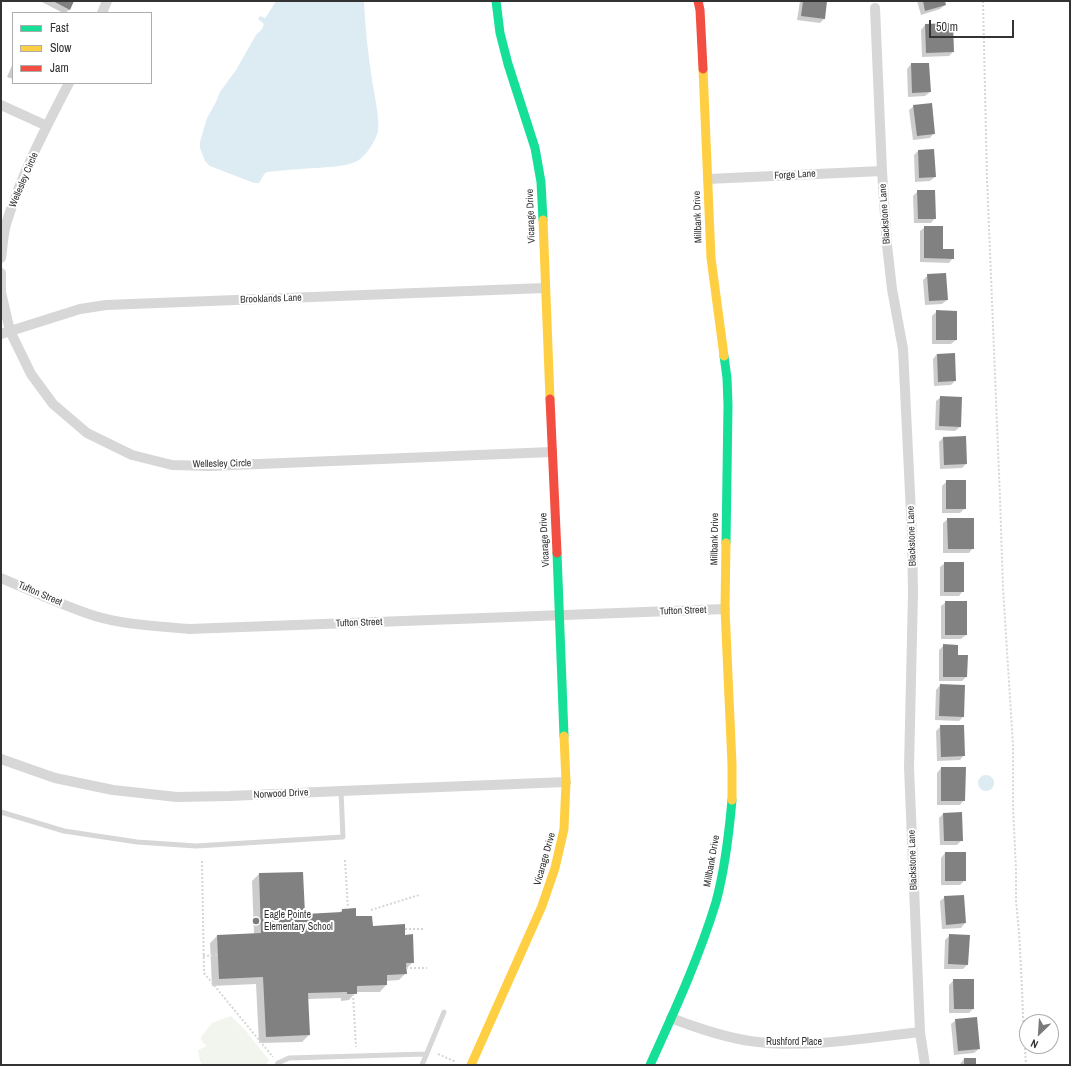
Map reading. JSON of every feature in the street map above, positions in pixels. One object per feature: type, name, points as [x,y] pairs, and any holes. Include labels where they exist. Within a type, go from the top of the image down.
[{"type":"street","points":[[102,12],[107,1]]},
{"type":"street","name":"Vicarage Drive","points":[[471,1065],[542,906],[555,868],[564,829],[566,782],[541,182],[535,148],[508,64],[500,33],[496,1]]},
{"type":"street","name":"Millbank Drive","points":[[650,1065],[701,947],[716,901],[727,850],[732,800],[732,764],[725,609],[728,405],[727,378],[710,258],[708,179],[700,10],[698,1]]},
{"type":"street","name":"Blackstone Lane","points":[[875,8],[882,171],[887,245],[891,281],[903,349],[911,504],[913,593],[909,767],[920,1032],[925,1065]]},
{"type":"street","name":"Wellesley Circle","points":[[1,258],[6,222],[20,186],[47,126],[68,84]]},
{"type":"street","points":[[1,105],[47,126]]},
{"type":"street","name":"Forge Lane","points":[[708,179],[882,171]]},
{"type":"street","name":"Wellesley Circle","points":[[1,273],[1,292],[6,333],[31,374],[53,404],[87,433],[132,455],[172,465],[210,466],[552,452]]},
{"type":"street","name":"Brooklands Lane","points":[[6,333],[80,309],[106,305],[545,288]]},
{"type":"street","name":"Tufton Street","points":[[1,578],[54,601],[95,616],[138,625],[189,629],[725,609]]},
{"type":"street","name":"Norwood Drive","points":[[1,759],[55,778],[113,790],[177,797],[566,782]]},
{"type":"street","name":"Rushford Place","points":[[671,1018],[715,1034],[750,1041],[785,1044],[825,1042],[920,1032]]},
{"type":"lane","points":[[1,812],[64,831],[137,842],[196,846],[344,837],[341,791]]},
{"type":"lane","points":[[422,1065],[444,1012]]},
{"type":"lane","points":[[277,1065],[278,1063],[289,1058],[426,1054]]},
{"type":"path","points":[[983,1],[987,178],[1000,527],[1013,745],[1016,901],[1026,1065]]},
{"type":"path","points":[[345,860],[348,908]]},
{"type":"path","points":[[202,861],[204,973],[274,1058]]},
{"type":"path","points":[[371,910],[420,895]]},
{"type":"path","points":[[405,929],[425,929]]},
{"type":"path","points":[[203,956],[218,955]]},
{"type":"path","points":[[406,968],[427,968]]},
{"type":"path","points":[[353,994],[356,1047]]},
{"type":"path","points":[[438,1054],[456,1062]]},
{"type":"shaded area","points":[[276,1],[364,1],[368,50],[378,113],[378,131],[375,140],[369,149],[355,162],[345,165],[267,172],[259,183],[254,183],[210,166],[205,161],[200,148],[200,142],[207,118],[220,92],[236,70],[256,35],[262,29],[264,24],[258,19],[260,16],[266,17]]},
{"type":"shaded area","points":[[986,775],[992,777],[994,783],[992,789],[986,791],[980,789],[978,783],[980,777]]},
{"type":"shaded area","points":[[231,1016],[245,1030],[269,1060],[266,1065],[203,1065],[200,1061],[198,1050],[207,1046],[202,1042],[201,1037],[212,1023]]},
{"type":"building","points":[[53,1],[74,1],[70,10]]},
{"type":"building","points":[[803,1],[827,1],[825,19],[801,16]]},
{"type":"building","points":[[923,1],[945,1],[946,5],[925,11]]},
{"type":"building","points":[[953,23],[954,52],[926,53],[925,24]]},
{"type":"building","points":[[911,63],[929,63],[931,92],[912,93]]},
{"type":"building","points":[[932,103],[935,134],[917,136],[913,105]]},
{"type":"building","points":[[934,149],[936,177],[919,178],[918,150]]},
{"type":"building","points":[[917,190],[935,190],[936,219],[918,219]]},
{"type":"building","points":[[924,226],[943,226],[943,249],[954,249],[954,259],[924,258]]},
{"type":"building","points":[[946,273],[948,300],[929,301],[927,274]]},
{"type":"building","points":[[936,310],[957,311],[957,340],[936,340]]},
{"type":"building","points":[[955,353],[956,381],[938,382],[937,354]]},
{"type":"building","points":[[940,396],[962,397],[961,427],[939,426]]},
{"type":"building","points":[[966,436],[967,464],[944,465],[943,437]]},
{"type":"building","points":[[946,480],[966,480],[966,509],[946,509]]},
{"type":"building","points":[[947,518],[974,518],[974,549],[948,549]]},
{"type":"building","points":[[944,562],[964,562],[964,592],[944,592]]},
{"type":"building","points":[[945,601],[967,601],[967,635],[945,635]]},
{"type":"building","points":[[943,644],[958,645],[958,655],[968,655],[967,677],[943,677]]},
{"type":"building","points":[[940,684],[965,685],[964,717],[939,716]]},
{"type":"building","points":[[940,725],[964,725],[965,756],[941,757]]},
{"type":"building","points":[[941,767],[966,767],[965,801],[941,801]]},
{"type":"building","points":[[962,812],[963,841],[944,841],[943,813]]},
{"type":"building","points":[[945,852],[966,852],[966,881],[945,881]]},
{"type":"building","name":"Eagle Pointe Elementary School","points":[[303,872],[305,914],[342,912],[342,909],[356,908],[356,916],[372,916],[373,926],[405,924],[405,935],[413,934],[414,963],[406,963],[407,974],[387,975],[387,985],[357,986],[357,994],[347,994],[347,992],[308,993],[310,1035],[266,1037],[263,977],[219,979],[217,935],[261,933],[259,873]]},
{"type":"building","points":[[964,895],[966,923],[946,925],[944,896]]},
{"type":"building","points":[[949,934],[970,935],[968,965],[948,964]]},
{"type":"building","points":[[953,979],[974,979],[974,1009],[954,1009]]},
{"type":"building","points":[[977,1017],[980,1049],[958,1051],[955,1019]]},
{"type":"building","points":[[964,1058],[976,1058],[976,1065],[964,1065]]},
{"type":"traffic: fast","points":[[496,1],[500,33],[508,64],[535,148],[541,182],[543,220]]},
{"type":"traffic: fast","points":[[724,356],[727,378],[728,405],[726,543]]},
{"type":"traffic: fast","points":[[557,553],[564,736]]},
{"type":"traffic: fast","points":[[650,1065],[694,964],[716,902],[722,877],[730,826],[732,800]]},
{"type":"traffic: slow","points":[[703,69],[711,258],[724,356]]},
{"type":"traffic: slow","points":[[543,220],[550,399]]},
{"type":"traffic: slow","points":[[726,543],[725,609],[732,764],[732,800]]},
{"type":"traffic: slow","points":[[471,1065],[542,906],[555,868],[564,829],[566,782],[564,736]]},
{"type":"traffic: jam","points":[[698,1],[700,10],[703,69]]},
{"type":"traffic: jam","points":[[550,399],[557,553]]},
{"type":"place","name":"Eagle Pointe Elementary School","points":[[256,921]]}]
